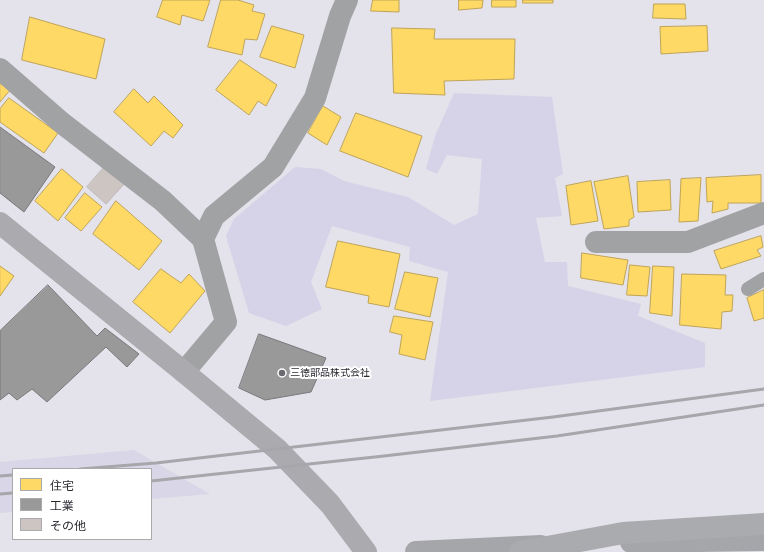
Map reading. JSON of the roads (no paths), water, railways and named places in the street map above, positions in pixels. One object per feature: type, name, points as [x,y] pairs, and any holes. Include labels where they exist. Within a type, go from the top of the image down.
[{"type":"highway","points":[[520,552],[624,533],[764,524]]},
{"type":"main road","points":[[416,552],[626,542],[764,540]]},
{"type":"street","points":[[203,239],[214,216],[273,167],[315,98],[340,16],[347,0]]},
{"type":"street","points":[[0,69],[62,123],[163,201],[203,239],[226,322],[184,372]]},
{"type":"street","points":[[596,242],[688,242],[764,213]]},
{"type":"street","points":[[0,223],[277,449],[330,504],[366,552]]},
{"type":"lane","points":[[748,289],[764,279]]},
{"type":"railway","points":[[93,468],[156,463],[553,417],[764,389]]},
{"type":"railway","points":[[152,481],[557,436],[764,405]]},
{"type":"railway","points":[[0,476],[12,475]]},
{"type":"railway","points":[[0,494],[12,493]]},
{"type":"place","name":"三徳部品株式会社","points":[[282,373]]}]
